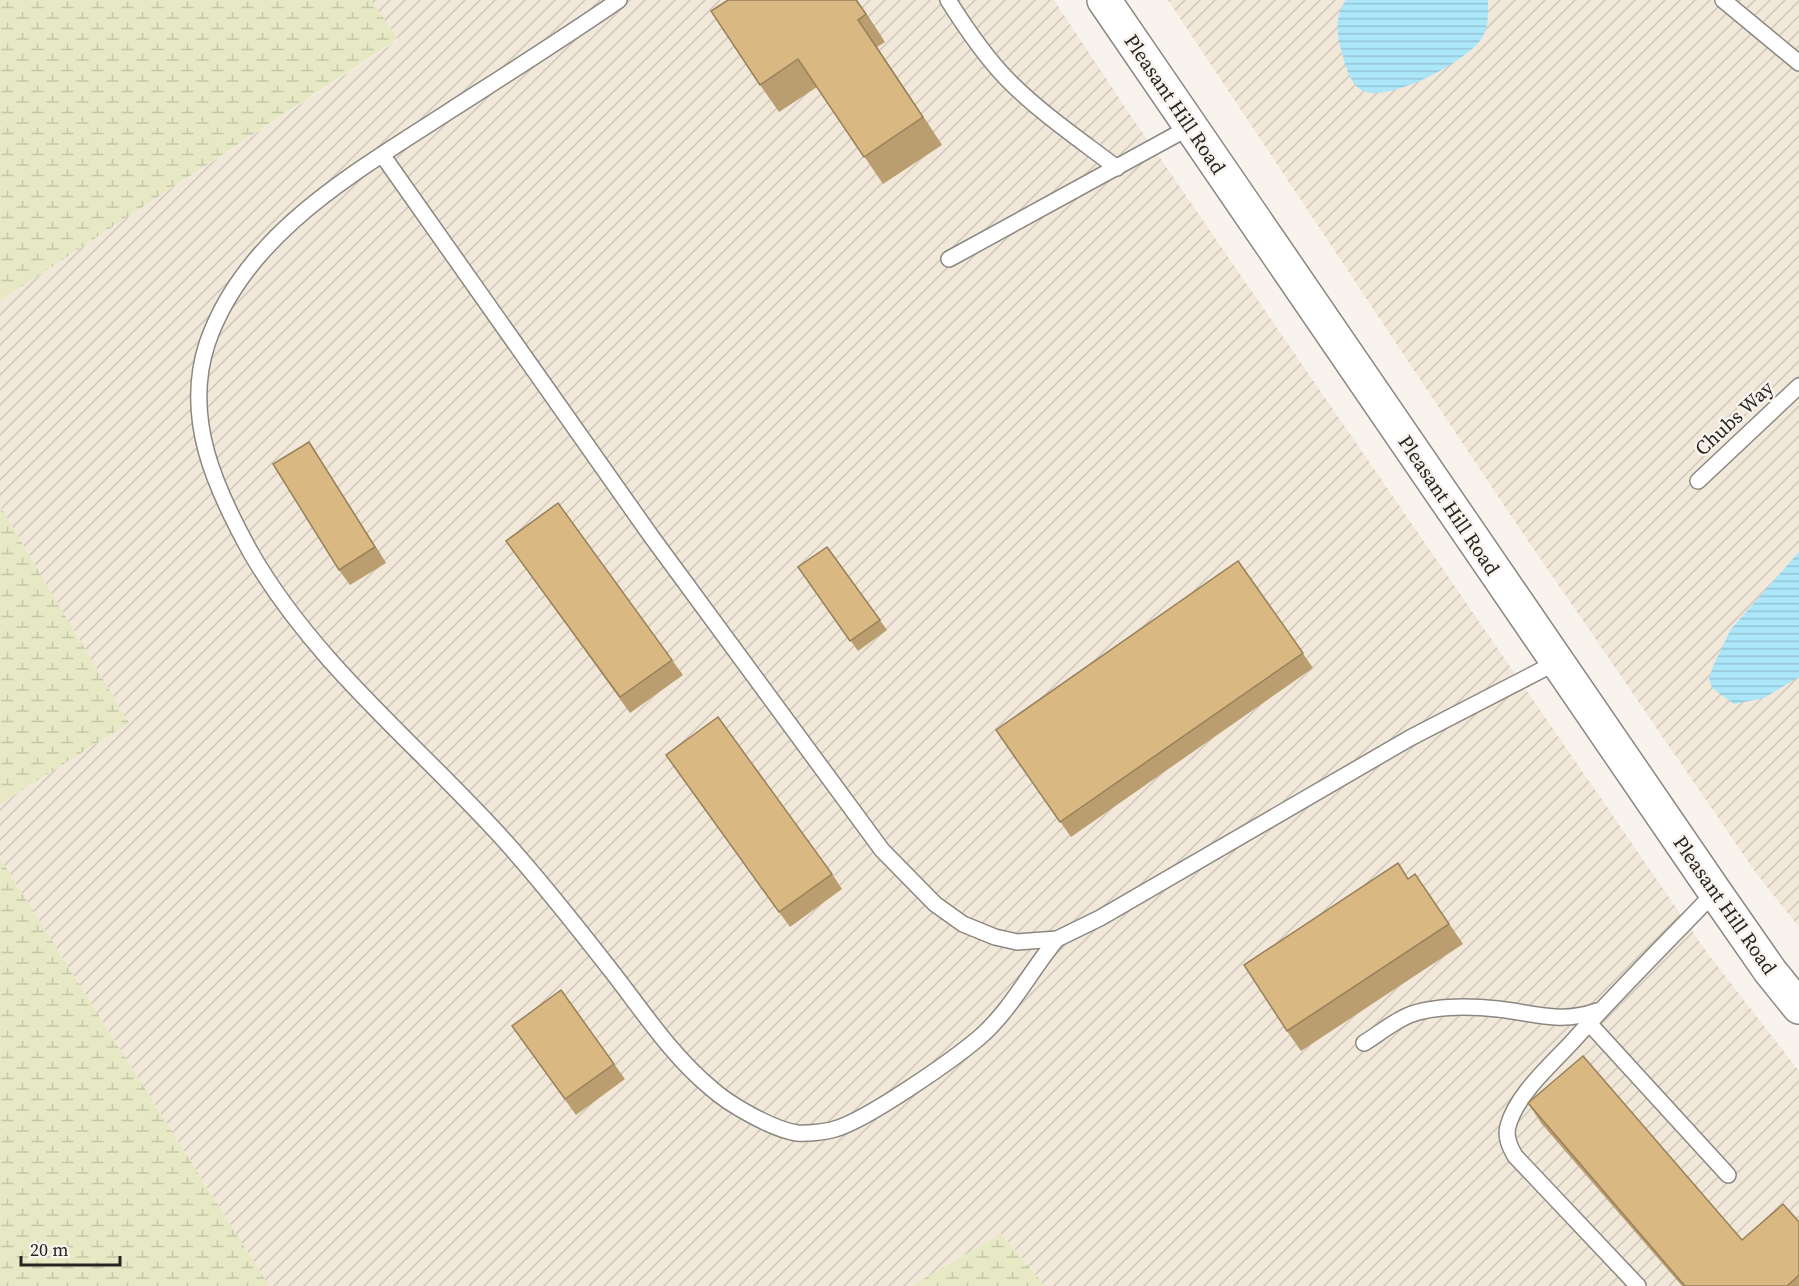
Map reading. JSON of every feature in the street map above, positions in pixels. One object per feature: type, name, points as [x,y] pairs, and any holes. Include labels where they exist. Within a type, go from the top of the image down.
[{"type":"street","name":"Pleasant Hill Road","points":[[1104,0],[1715,892],[1770,971],[1799,1006]]},
{"type":"lane","points":[[619,0],[316,200],[271,241],[237,285],[223,310],[209,338],[197,388],[202,445],[218,488],[252,554],[296,622],[408,743],[504,840],[611,970],[668,1047],[714,1092],[756,1117],[797,1133],[835,1129],[872,1110],[982,1035],[1057,939]]},
{"type":"lane","points":[[948,0],[973,39],[1005,77],[1038,108],[1117,168]]},
{"type":"lane","points":[[1723,0],[1799,63]]},
{"type":"lane","points":[[949,259],[1190,127]]},
{"type":"lane","points":[[383,156],[651,536],[882,850],[935,904],[963,924],[995,937],[1017,942],[1057,939],[1100,918],[1410,738],[1557,662]]},
{"type":"lane","name":"Chubs Way","points":[[1698,481],[1799,386]]},
{"type":"lane","points":[[1638,1286],[1515,1156],[1508,1144],[1508,1128],[1515,1111],[1534,1083],[1599,1010],[1715,892]]},
{"type":"lane","points":[[1364,1043],[1405,1017],[1434,1010],[1497,1009],[1538,1017],[1581,1016],[1599,1010]]},
{"type":"lane","points":[[1588,1022],[1728,1175]]},
{"type":"shaded area","points":[[371,0],[1054,0],[1131,116],[1708,954],[1799,1071],[1799,1286],[1045,1286],[1001,1234],[911,1286],[269,1286],[0,858],[0,804],[129,723],[0,506],[0,301],[398,40]]},
{"type":"shaded area","points":[[1168,0],[1799,0],[1799,927],[1756,873],[1505,507]]},
{"type":"green space","points":[[0,0],[371,0],[398,39],[0,301]]},
{"type":"green space","points":[[0,506],[129,723],[0,804]]},
{"type":"green space","points":[[0,858],[269,1286],[0,1286]]},
{"type":"green space","points":[[1001,1234],[1045,1286],[911,1286]]},
{"type":"water","points":[[1346,0],[1488,0],[1487,23],[1483,36],[1475,46],[1446,68],[1407,86],[1373,93],[1361,90],[1357,86],[1350,77],[1344,60],[1338,37],[1338,24],[1340,11]]},
{"type":"water","points":[[1799,552],[1799,677],[1764,698],[1734,704],[1712,688],[1709,678],[1714,664],[1731,629]]},
{"type":"building","points":[[728,0],[856,0],[866,14],[858,20],[923,117],[864,157],[798,59],[760,85],[711,11]]},
{"type":"building","points":[[309,442],[375,547],[339,570],[273,464]]},
{"type":"building","points":[[558,503],[672,660],[620,697],[506,541]]},
{"type":"building","points":[[827,547],[880,620],[850,641],[798,567]]},
{"type":"building","points":[[1238,561],[1303,653],[1060,822],[996,730]]},
{"type":"building","points":[[718,717],[832,874],[779,912],[666,755]]},
{"type":"building","points":[[1398,863],[1408,879],[1415,874],[1449,924],[1287,1031],[1244,965]]},
{"type":"building","points":[[561,990],[614,1064],[565,1099],[512,1026]]},
{"type":"building","points":[[1583,1056],[1742,1240],[1783,1204],[1799,1222],[1799,1275],[1787,1286],[1685,1286],[1528,1103]]}]
